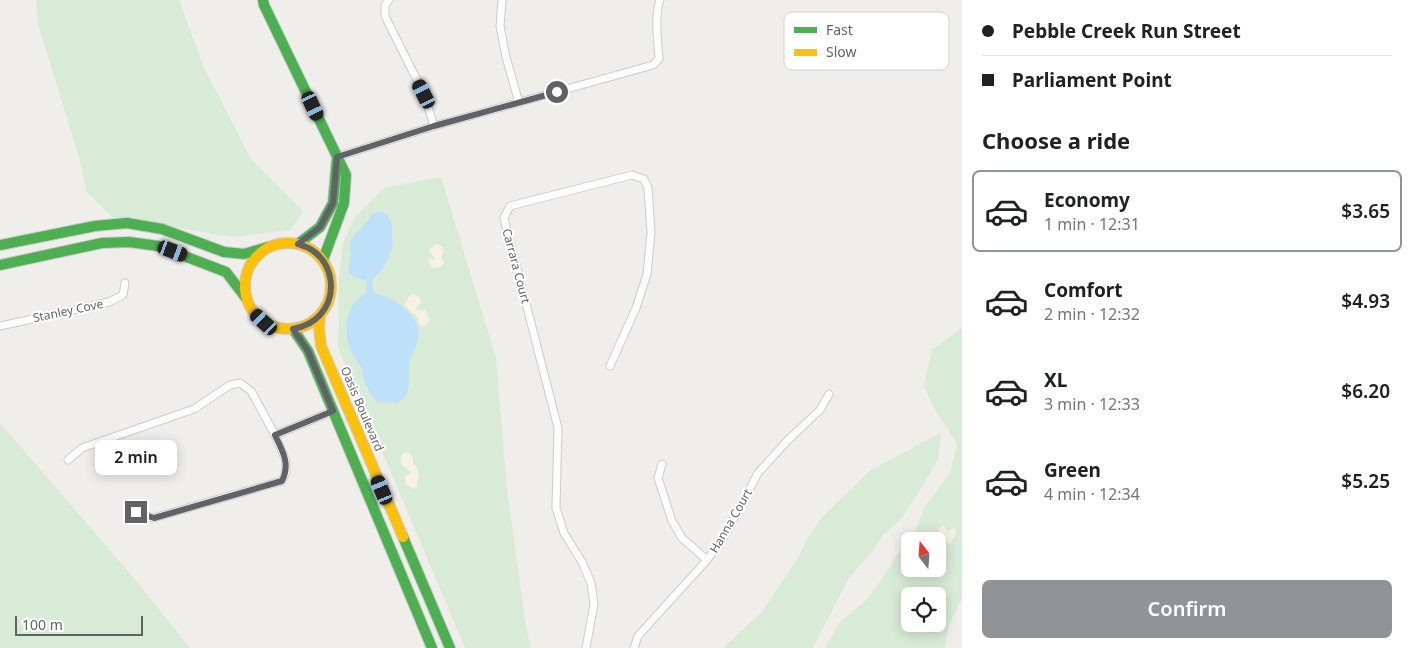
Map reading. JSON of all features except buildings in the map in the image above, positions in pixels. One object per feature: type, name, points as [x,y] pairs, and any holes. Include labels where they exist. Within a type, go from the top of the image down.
[{"type":"main road","points":[[0,245],[95,226],[127,223],[162,229],[224,252],[244,254],[278,244],[298,244],[312,250],[323,260],[344,203],[346,176],[263,0]]},
{"type":"main road","points":[[298,244],[320,227],[333,203],[337,157]]},
{"type":"main road","points":[[0,265],[102,243],[129,242],[158,246],[226,272],[253,312],[264,322],[278,328],[293,329],[303,327],[320,316]]},
{"type":"main road","points":[[246,299],[244,284],[248,269],[256,257],[268,248]]},
{"type":"main road","name":"Oasis Boulevard","points":[[323,260],[330,273],[332,288],[328,303],[320,316],[319,327],[322,347],[450,648]]},
{"type":"main road","points":[[293,329],[308,351],[432,648]]},
{"type":"street","points":[[389,0],[385,5],[385,16],[424,94],[434,126]]},
{"type":"street","points":[[502,0],[500,26],[506,57],[519,102]]},
{"type":"street","points":[[337,157],[434,126],[653,65],[659,59],[657,22],[660,0]]},
{"type":"street","name":"Carrara Court","points":[[586,648],[594,604],[591,583],[582,562],[564,532],[556,508],[558,428],[504,218],[510,206],[632,175],[644,179],[648,188],[651,233],[647,274],[636,308],[610,366]]},
{"type":"street","name":"Stanley Cove","points":[[0,326],[109,302],[123,295],[125,283]]},
{"type":"street","points":[[68,460],[82,448],[194,410],[230,385],[240,383],[251,391],[275,435],[286,461],[286,472],[282,481],[154,518],[136,512]]},
{"type":"street","name":"Hanna Court","points":[[634,648],[638,636],[707,560],[724,537],[758,473],[788,440],[820,410],[829,394]]},
{"type":"street","points":[[275,435],[333,411]]},
{"type":"street","points":[[662,464],[658,478],[672,521],[682,538],[707,560]]},
{"type":"green space","points":[[36,0],[179,0],[204,68],[251,159],[303,211],[291,230],[233,237],[112,217],[87,192],[79,157],[38,24]]},
{"type":"green space","points":[[441,177],[496,358],[507,489],[526,627],[531,648],[465,648],[338,347],[339,278],[343,243],[355,217],[384,188]]},
{"type":"green space","points":[[962,328],[962,598],[949,624],[945,648],[825,648],[840,622],[867,599],[901,551],[901,578],[946,578],[946,532],[915,532],[924,508],[950,473],[957,444],[934,408],[924,386],[932,350]]},
{"type":"green space","points":[[0,423],[133,577],[190,648],[0,648]]},
{"type":"green space","points":[[941,433],[938,459],[923,485],[901,519],[884,534],[872,552],[848,579],[813,648],[723,648],[762,612],[824,515],[871,470]]},
{"type":"sand","points":[[437,244],[444,251],[441,257],[444,264],[435,268],[431,267],[428,259],[432,258],[434,260],[434,257],[429,252],[430,248]]},
{"type":"sand","points":[[411,294],[419,297],[421,302],[416,310],[424,310],[430,319],[424,327],[419,324],[418,318],[403,304]]},
{"type":"sand","points":[[408,452],[413,458],[413,464],[416,465],[419,477],[417,487],[413,489],[406,485],[404,477],[411,472],[404,467],[401,460],[402,454]]},
{"type":"sand","points":[[942,526],[948,532],[954,528],[956,533],[951,543],[946,543],[946,532],[939,532],[938,530]]},
{"type":"water","points":[[383,212],[391,221],[393,247],[384,267],[372,281],[372,286],[375,293],[393,300],[413,317],[419,334],[409,364],[407,394],[400,401],[390,403],[377,402],[369,391],[362,369],[349,346],[346,333],[347,319],[352,306],[365,293],[367,286],[367,281],[350,275],[348,267],[351,255],[350,243],[372,214]]},
{"type":"traffic: fast","points":[[263,0],[346,175],[344,203],[323,260]]},
{"type":"traffic: fast","points":[[298,244],[320,227],[333,203],[337,158]]},
{"type":"traffic: fast","points":[[0,245],[95,226],[127,223],[162,229],[224,252],[244,254],[268,247]]},
{"type":"traffic: fast","points":[[0,265],[102,243],[129,242],[158,246],[226,272],[246,298]]},
{"type":"traffic: fast","points":[[293,329],[308,351],[432,648]]},
{"type":"traffic: fast","points":[[403,537],[450,648]]},
{"type":"traffic: slow","points":[[288,243],[305,246],[319,255],[328,269],[331,286],[328,303],[319,317],[305,326],[288,329],[271,326],[257,317],[248,303],[245,286],[248,269],[257,255],[271,246],[288,243]]},
{"type":"traffic: slow","points":[[320,316],[321,346],[403,537]]},
{"type":"route","points":[[136,512],[154,518],[282,481],[286,472],[286,461],[275,435],[333,411],[308,351],[293,329],[303,327],[320,316],[328,303],[332,288],[330,273],[323,260],[312,250],[298,244],[320,227],[333,203],[337,157],[434,126],[557,92]]}]
